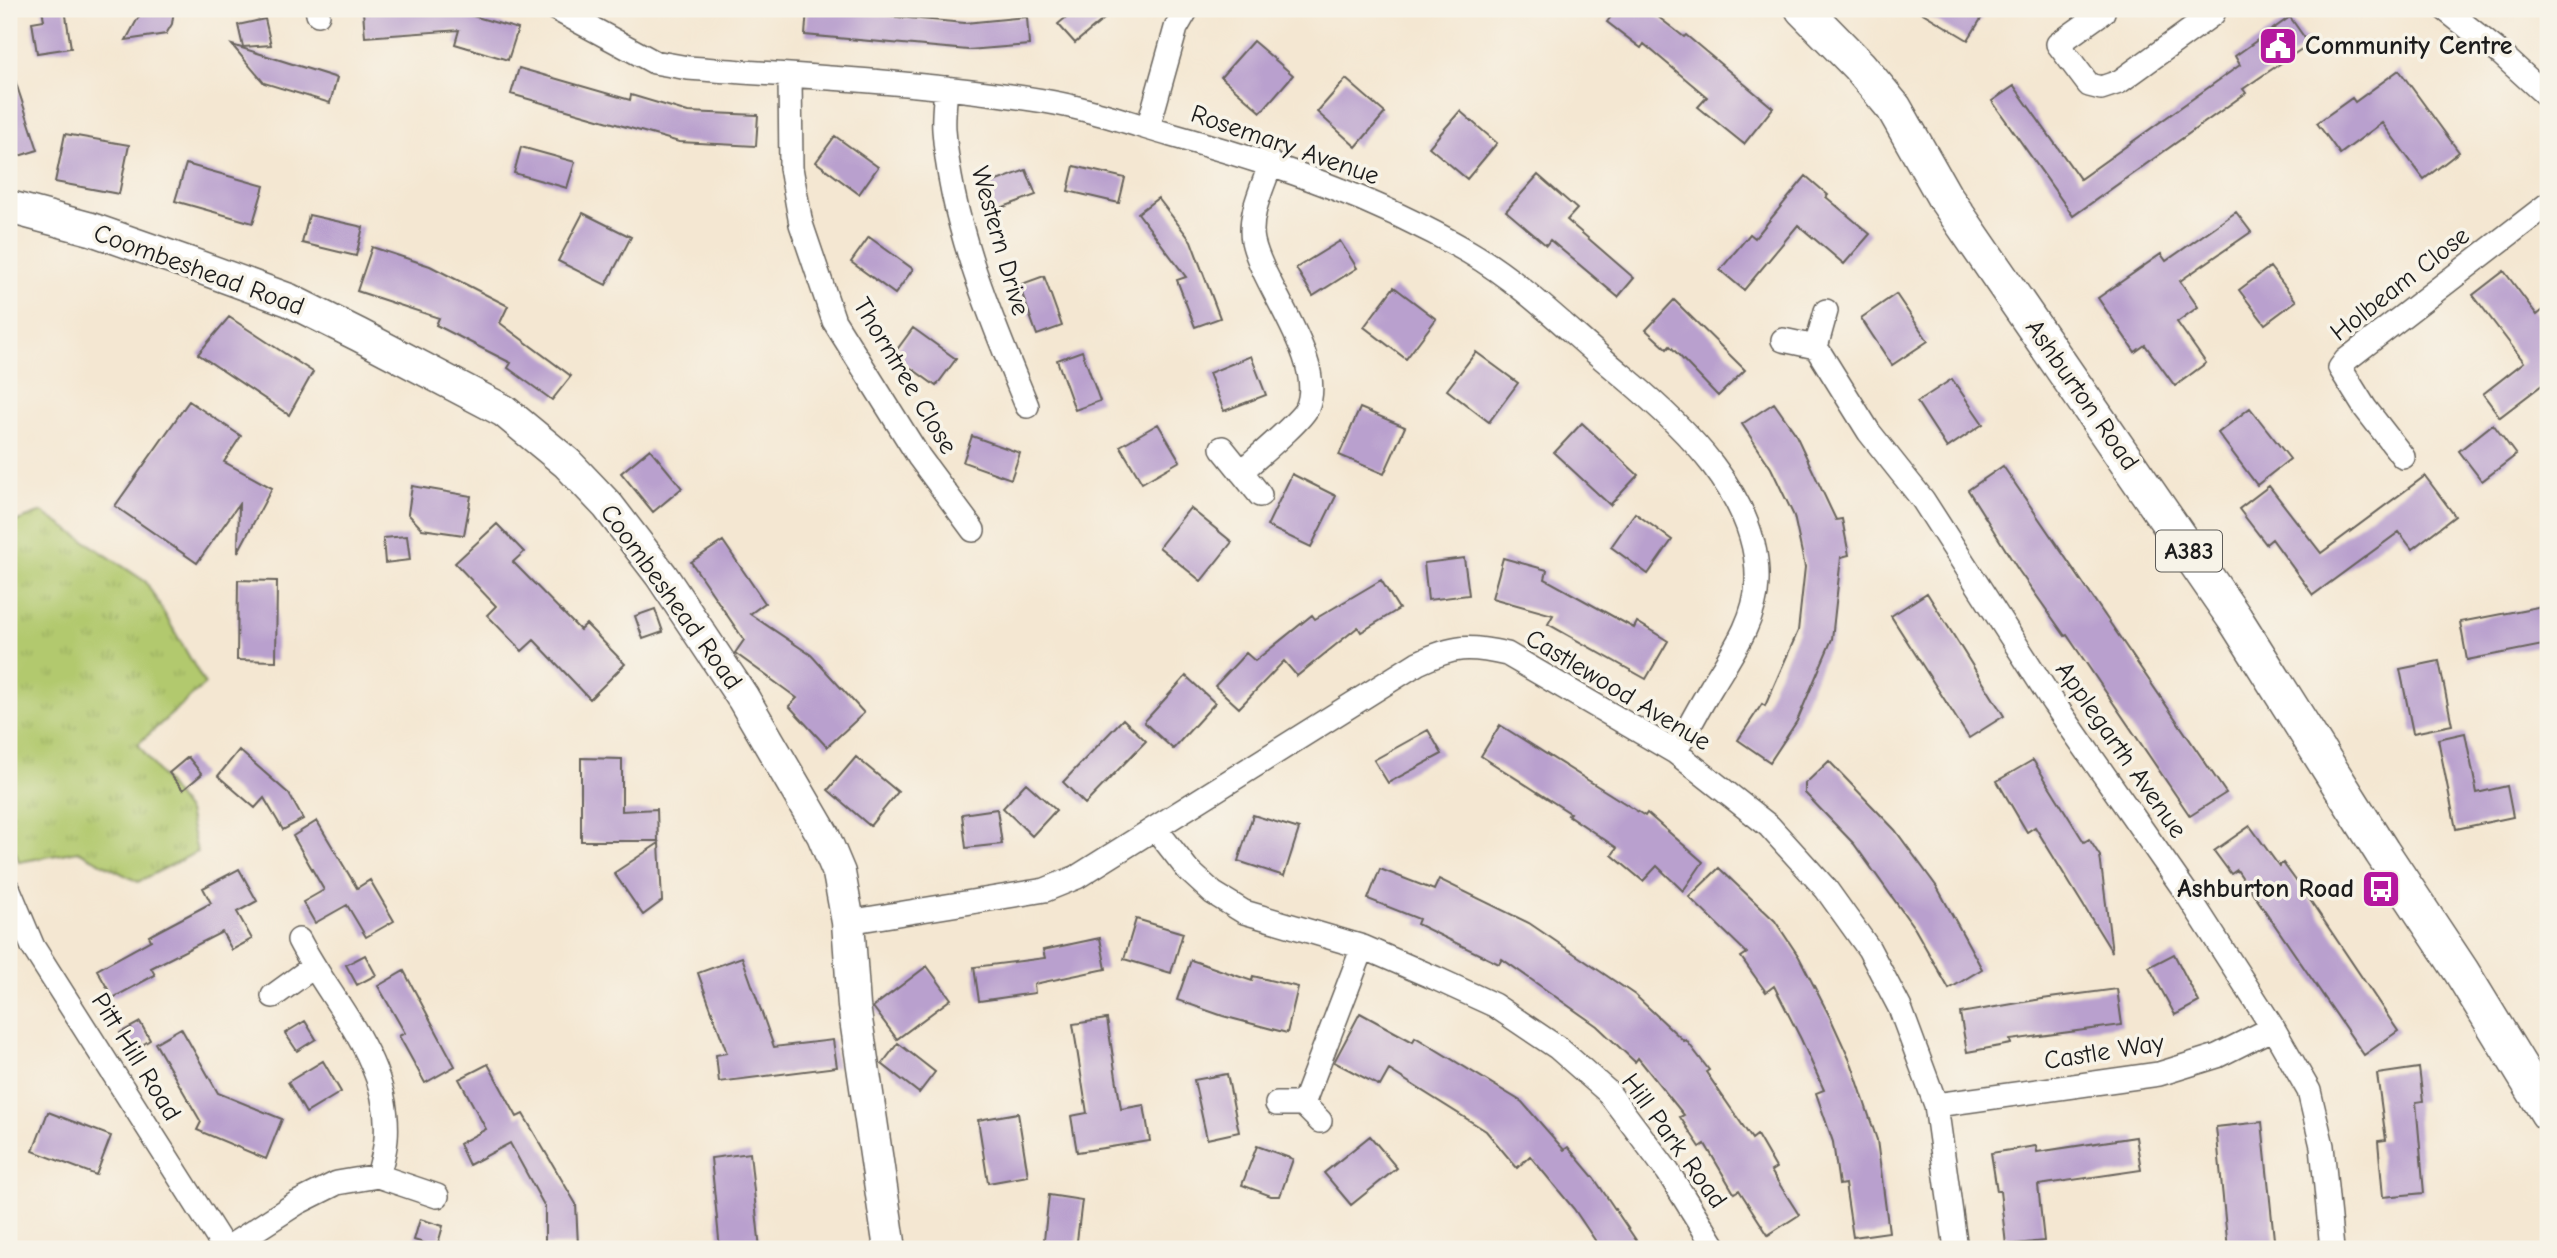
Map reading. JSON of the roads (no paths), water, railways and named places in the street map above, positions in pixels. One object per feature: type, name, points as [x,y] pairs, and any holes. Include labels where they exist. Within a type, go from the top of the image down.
[{"type":"main road","name":"Ashburton Road","points":[[1803,9],[1894,108],[1944,196],[2235,619],[2382,852],[2461,971],[2548,1113]]},
{"type":"street","name":"Rosemary Avenue","points":[[556,9],[654,62],[688,68],[946,88],[1049,102],[1148,128],[1271,163],[1344,190],[1470,253],[1510,280],[1653,400],[1686,432],[1721,476],[1741,512],[1754,548],[1757,584],[1749,618],[1731,657],[1675,752]]},
{"type":"street","points":[[1148,128],[1176,28],[1187,9]]},
{"type":"street","points":[[2103,12],[2058,44],[2088,85],[2101,88],[2119,82],[2213,15],[2215,9]]},
{"type":"street","points":[[2445,9],[2500,52],[2548,97]]},
{"type":"street","name":"Thorntree Close","points":[[790,76],[791,168],[801,224],[834,321],[919,457],[973,530]]},
{"type":"street","name":"Western Drive","points":[[946,88],[944,128],[948,167],[967,247],[991,316],[1028,406]]},
{"type":"street","points":[[1241,472],[1307,408],[1311,383],[1304,352],[1266,274],[1253,240],[1254,210],[1271,163]]},
{"type":"street","name":"Holbeam Close","points":[[2403,457],[2365,408],[2340,368],[2346,360],[2548,204]]},
{"type":"street","name":"Coombeshead Road","points":[[9,207],[91,229],[289,300],[504,411],[567,463],[608,506],[661,575],[743,698],[823,835],[839,873],[848,922],[854,1006],[890,1249]]},
{"type":"street","points":[[1783,340],[1816,347],[1826,311]]},
{"type":"street","name":"Applegarth Avenue","points":[[1816,347],[1869,432],[1923,500],[2053,702],[2185,891],[2273,1028],[2309,1091],[2322,1146],[2332,1249]]},
{"type":"street","points":[[1222,448],[1259,495]]},
{"type":"street","name":"Castlewood Avenue","points":[[848,922],[1045,890],[1077,877],[1418,663],[1447,650],[1478,647],[1507,654],[1675,752],[1769,826],[1826,889],[1869,949],[1900,1008],[1936,1105],[1956,1249]]},
{"type":"street","name":"Hill Park Road","points":[[1155,828],[1188,870],[1213,893],[1244,912],[1363,947],[1493,1005],[1558,1048],[1608,1092],[1668,1171],[1716,1249]]},
{"type":"street","name":"Pitt Hill Road","points":[[9,890],[33,947],[226,1249]]},
{"type":"street","points":[[299,940],[313,967],[355,1028],[372,1061],[385,1108],[386,1140],[378,1176]]},
{"type":"street","points":[[1303,1104],[1363,947]]},
{"type":"street","points":[[273,996],[313,967]]},
{"type":"street","name":"Castle Way","points":[[1936,1105],[2159,1074],[2217,1056],[2273,1028]]},
{"type":"street","points":[[1277,1104],[1303,1104],[1320,1121]]},
{"type":"street","points":[[226,1249],[297,1203],[337,1183],[378,1176],[437,1196]]},
{"type":"place","name":"Community Centre","points":[[2278,46]]},
{"type":"place","name":"Ashburton Road","points":[[2381,889]]}]
